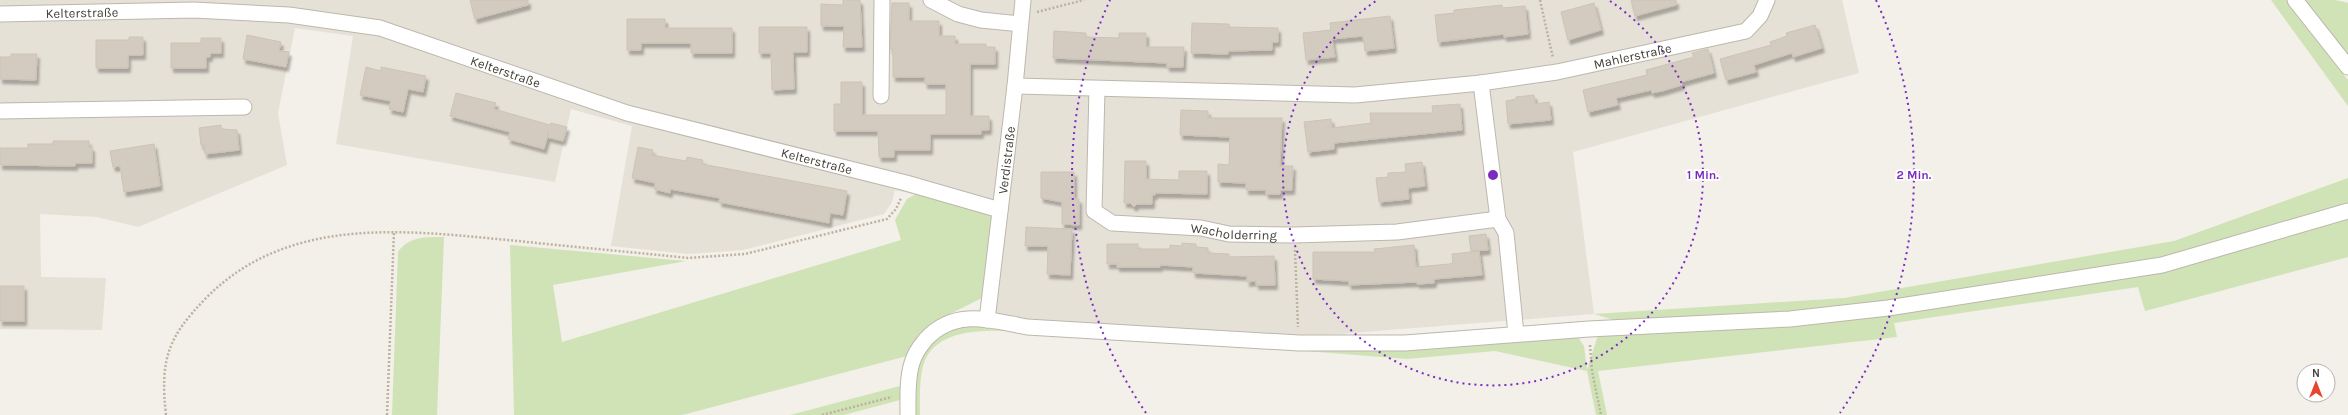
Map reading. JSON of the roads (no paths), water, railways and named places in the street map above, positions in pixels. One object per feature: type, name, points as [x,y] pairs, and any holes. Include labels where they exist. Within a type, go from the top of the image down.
[{"type":"street","points":[[881,96],[882,0]]},
{"type":"street","points":[[931,0],[958,14],[981,20],[1020,20]]},
{"type":"street","name":"Verdistraße","points":[[987,320],[1015,86],[1023,0]]},
{"type":"street","name":"Mahlerstraße","points":[[1481,83],[1557,72],[1746,31],[1760,16],[1767,0]]},
{"type":"street","points":[[2295,0],[2348,68]]},
{"type":"street","name":"Kelterstraße","points":[[0,14],[194,10],[289,15],[380,28],[627,113],[906,182],[1000,210]]},
{"type":"street","points":[[1015,86],[1355,95],[1481,83],[1498,219],[1506,232],[1516,334]]},
{"type":"street","name":"Wacholderring","points":[[1097,89],[1094,212],[1112,223],[1201,228],[1229,234],[1294,235],[1397,232],[1498,219]]},
{"type":"street","points":[[0,111],[244,107]]},
{"type":"street","points":[[908,415],[912,362],[922,344],[936,328],[958,319],[987,320],[1027,327],[1299,343],[1405,343],[1590,329],[1790,319],[1888,308],[2162,265],[2348,211]]}]
